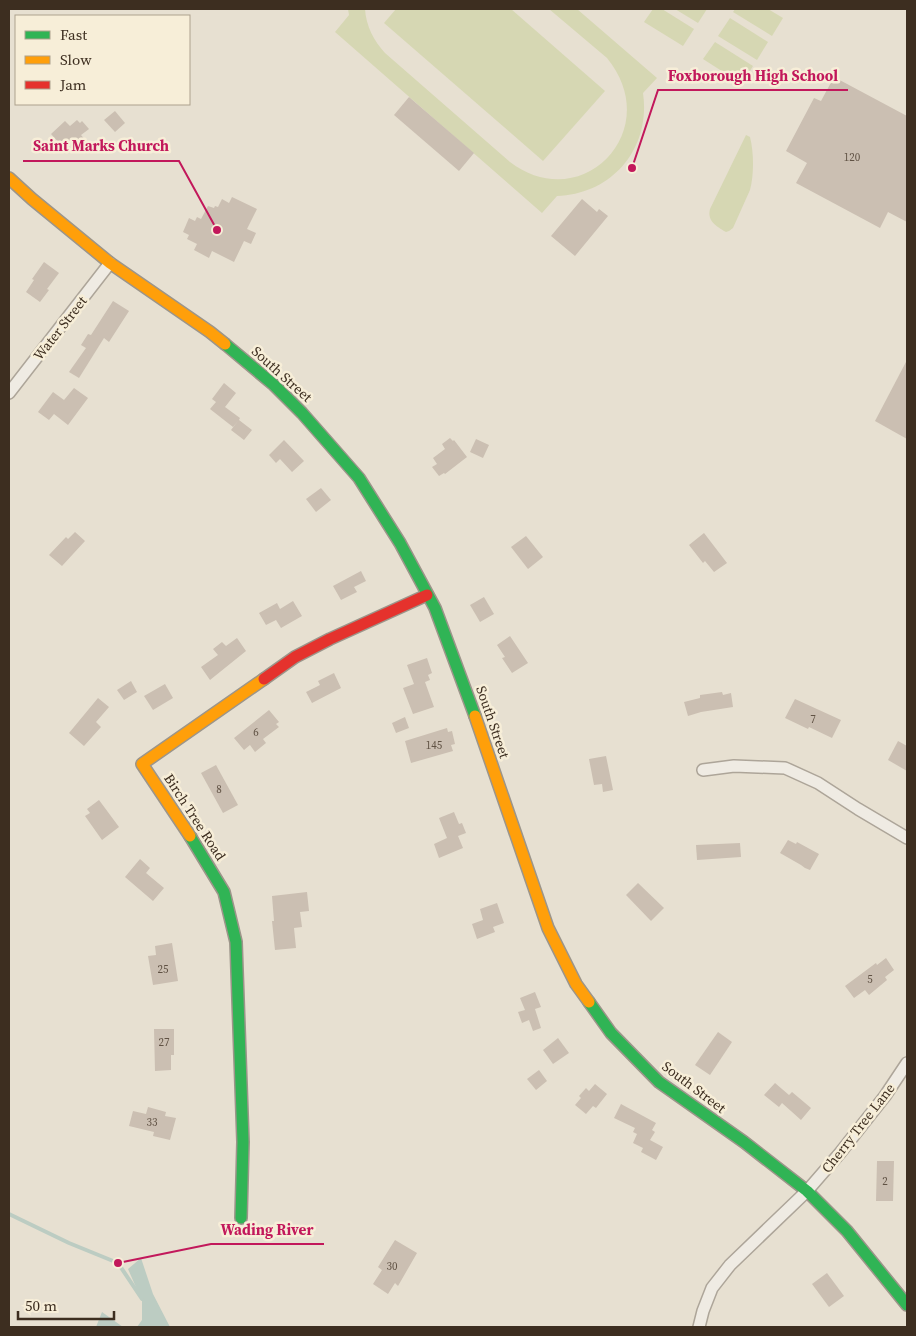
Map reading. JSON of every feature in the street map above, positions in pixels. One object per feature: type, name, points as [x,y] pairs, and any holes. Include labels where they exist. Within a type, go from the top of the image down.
[{"type":"main road","name":"South Street","points":[[9,178],[110,263],[210,332],[274,385],[359,478],[400,543],[435,608],[468,692],[548,928],[576,984],[611,1033],[659,1082],[744,1142],[808,1191],[847,1231],[907,1305]]},
{"type":"main road","name":"Birch Tree Road","points":[[241,1218],[243,1142],[236,942],[224,892],[142,764],[295,657],[330,639],[428,595]]},
{"type":"street","name":"Water Street","points":[[9,393],[110,263]]},
{"type":"street","points":[[703,770],[734,766],[785,768],[818,783],[907,838]]},
{"type":"street","name":"Cherry Tree Lane","points":[[699,1327],[712,1288],[730,1265],[808,1191],[885,1096],[907,1063]]},
{"type":"green space","points":[[348,9],[365,9],[371,33],[385,53],[510,162],[537,176],[564,179],[588,172],[608,158],[621,137],[627,112],[623,85],[607,58],[549,9],[577,9],[657,78],[643,93],[644,113],[641,132],[634,149],[624,164],[611,177],[595,187],[577,193],[557,196],[542,213],[335,32],[349,15]]},
{"type":"green space","points":[[396,9],[511,9],[605,91],[543,161],[384,23]]},
{"type":"green space","points":[[653,9],[662,9],[694,29],[683,46],[644,22]]},
{"type":"green space","points":[[675,9],[707,9],[698,23]]},
{"type":"green space","points":[[735,9],[768,9],[783,18],[772,36],[733,12]]},
{"type":"green space","points":[[730,18],[768,42],[757,60],[718,36]]},
{"type":"green space","points":[[715,42],[753,66],[742,84],[703,59]]},
{"type":"green space","points":[[746,135],[750,137],[753,157],[750,190],[733,228],[726,232],[711,220],[709,213]]},
{"type":"shaded area","points":[[141,1258],[153,1294],[170,1327],[137,1327],[142,1320],[142,1301],[128,1269]]},
{"type":"shaded area","points":[[102,1312],[123,1327],[96,1327]]},
{"type":"building","points":[[834,77],[907,116],[907,222],[888,212],[880,228],[796,183],[807,163],[786,151],[814,98],[821,101]]},
{"type":"building","points":[[409,97],[474,153],[459,171],[394,115]]},
{"type":"building","points":[[115,111],[125,123],[115,132],[104,120]]},
{"type":"building","points":[[77,120],[80,123],[82,121],[89,129],[81,135],[86,141],[77,149],[69,140],[62,146],[51,134],[65,121],[70,126]]},
{"type":"building","points":[[232,197],[257,209],[247,229],[256,233],[251,244],[244,241],[234,262],[212,251],[209,258],[194,250],[197,244],[187,239],[189,235],[183,232],[189,218],[195,221],[197,217],[201,219],[208,206],[218,207],[222,199],[229,203]]},
{"type":"building","points":[[582,199],[597,212],[599,209],[608,216],[575,256],[551,236]]},
{"type":"building","points":[[44,262],[59,273],[40,302],[26,292],[34,280],[32,279]]},
{"type":"building","points":[[113,301],[129,311],[109,342],[104,338],[79,378],[69,372],[86,348],[81,345],[88,334],[91,335]]},
{"type":"building","points":[[907,360],[907,439],[875,421]]},
{"type":"building","points":[[224,383],[236,393],[225,407],[252,430],[244,440],[231,430],[238,421],[233,427],[210,409],[216,402],[212,399]]},
{"type":"building","points":[[74,388],[88,398],[68,425],[54,414],[49,420],[38,412],[53,392],[64,400]]},
{"type":"building","points":[[450,438],[454,440],[467,457],[445,474],[439,476],[432,467],[437,464],[433,458],[445,449],[442,444]]},
{"type":"building","points":[[476,439],[489,445],[483,458],[470,452]]},
{"type":"building","points":[[284,440],[304,461],[292,472],[280,459],[276,463],[269,455]]},
{"type":"building","points":[[321,488],[331,500],[316,512],[306,499]]},
{"type":"building","points":[[75,532],[85,541],[62,566],[49,555],[66,537],[68,539]]},
{"type":"building","points":[[704,533],[727,563],[714,572],[705,561],[703,563],[689,545]]},
{"type":"building","points":[[526,536],[543,557],[528,569],[511,547]]},
{"type":"building","points":[[361,571],[366,581],[354,587],[357,592],[341,600],[333,586]]},
{"type":"building","points":[[484,597],[494,614],[480,622],[470,605]]},
{"type":"building","points":[[293,601],[302,616],[281,628],[276,620],[266,625],[259,613],[277,603],[280,609]]},
{"type":"building","points":[[510,636],[528,663],[512,673],[502,658],[505,657],[497,645]]},
{"type":"building","points":[[237,638],[246,651],[210,680],[201,667],[218,655],[213,649],[222,642],[226,646]]},
{"type":"building","points":[[427,658],[432,673],[428,675],[430,680],[425,682],[434,707],[413,714],[403,688],[414,684],[407,665]]},
{"type":"building","points":[[334,673],[341,688],[312,703],[306,692],[320,685],[318,681]]},
{"type":"building","points":[[131,681],[137,692],[124,700],[117,690]]},
{"type":"building","points":[[165,684],[173,698],[153,710],[144,696]]},
{"type":"building","points":[[722,692],[723,695],[731,693],[733,707],[688,716],[684,702],[700,698],[700,695]]},
{"type":"building","points":[[98,698],[109,707],[96,722],[101,727],[84,746],[69,733]]},
{"type":"building","points":[[795,699],[841,720],[832,738],[785,718]]},
{"type":"building","points":[[269,710],[279,722],[276,724],[279,727],[263,739],[266,743],[255,752],[250,745],[244,750],[234,738]]},
{"type":"building","points":[[405,717],[409,728],[396,733],[392,723]]},
{"type":"building","points":[[447,728],[448,732],[452,731],[455,744],[451,745],[453,751],[411,763],[405,741]]},
{"type":"building","points":[[898,741],[907,746],[907,771],[888,760]]},
{"type":"building","points":[[606,756],[613,790],[603,792],[602,784],[594,785],[589,759]]},
{"type":"building","points":[[216,765],[238,805],[223,813],[201,773]]},
{"type":"building","points":[[99,800],[119,827],[102,840],[85,816],[90,813],[87,809]]},
{"type":"building","points":[[454,812],[459,824],[462,823],[466,833],[458,836],[463,848],[439,858],[434,844],[447,838],[439,818]]},
{"type":"building","points":[[788,840],[796,844],[797,842],[819,854],[810,870],[780,853]]},
{"type":"building","points":[[740,843],[741,857],[697,860],[696,845]]},
{"type":"building","points":[[140,859],[150,868],[146,873],[164,888],[153,901],[125,877]]},
{"type":"building","points":[[638,883],[664,908],[651,921],[626,895]]},
{"type":"building","points":[[307,892],[309,911],[300,912],[302,927],[294,928],[296,948],[275,950],[272,896]]},
{"type":"building","points":[[497,903],[504,923],[493,927],[495,932],[477,939],[472,924],[483,920],[480,909]]},
{"type":"building","points":[[172,943],[178,981],[153,985],[148,956],[156,955],[155,946]]},
{"type":"building","points":[[886,958],[894,970],[885,977],[887,980],[869,995],[865,990],[854,998],[845,986],[876,963],[877,965]]},
{"type":"building","points":[[535,992],[541,1007],[535,1009],[541,1028],[533,1031],[529,1020],[522,1023],[518,1012],[525,1010],[520,998]]},
{"type":"building","points":[[154,1029],[174,1029],[174,1055],[171,1055],[171,1070],[155,1071]]},
{"type":"building","points":[[718,1032],[732,1042],[710,1075],[695,1065]]},
{"type":"building","points":[[558,1038],[569,1053],[553,1064],[543,1050]]},
{"type":"building","points":[[539,1070],[547,1081],[536,1090],[527,1079]]},
{"type":"building","points":[[775,1083],[789,1095],[792,1092],[811,1108],[801,1120],[782,1103],[779,1107],[764,1095]]},
{"type":"building","points":[[595,1084],[607,1094],[596,1108],[593,1106],[586,1114],[575,1105],[581,1098],[579,1096],[586,1088],[589,1091]]},
{"type":"building","points":[[621,1104],[656,1123],[652,1130],[655,1132],[650,1140],[663,1147],[656,1160],[641,1152],[643,1148],[633,1143],[637,1134],[633,1132],[635,1128],[614,1118]]},
{"type":"building","points":[[148,1107],[166,1112],[165,1116],[176,1118],[170,1140],[153,1136],[154,1132],[129,1126],[133,1111],[146,1114]]},
{"type":"building","points":[[877,1161],[894,1161],[893,1201],[876,1201]]},
{"type":"building","points":[[395,1240],[417,1253],[398,1286],[395,1283],[388,1294],[373,1284],[382,1270],[378,1267]]},
{"type":"building","points":[[827,1273],[844,1296],[829,1307],[812,1284]]},
{"type":"waterway","points":[[9,1214],[69,1243],[118,1263],[142,1299]]},
{"type":"traffic: fast","points":[[225,344],[274,385],[302,413],[359,478],[400,543],[435,608],[475,716]]},
{"type":"traffic: fast","points":[[190,836],[224,892],[236,942],[243,1142],[241,1218]]},
{"type":"traffic: fast","points":[[589,1002],[611,1033],[659,1082],[744,1142],[807,1191],[847,1231],[907,1305]]},
{"type":"traffic: slow","points":[[9,178],[110,263],[225,344]]},
{"type":"traffic: slow","points":[[190,836],[142,764],[264,679]]},
{"type":"traffic: slow","points":[[475,716],[548,928],[576,984],[589,1002]]},
{"type":"traffic: jam","points":[[264,679],[295,657],[427,595]]},
{"type":"place","name":"Foxborough High School","points":[[632,168]]},
{"type":"place","name":"Saint Marks Church","points":[[217,230]]},
{"type":"place","name":"Wading River","points":[[118,1263]]}]
